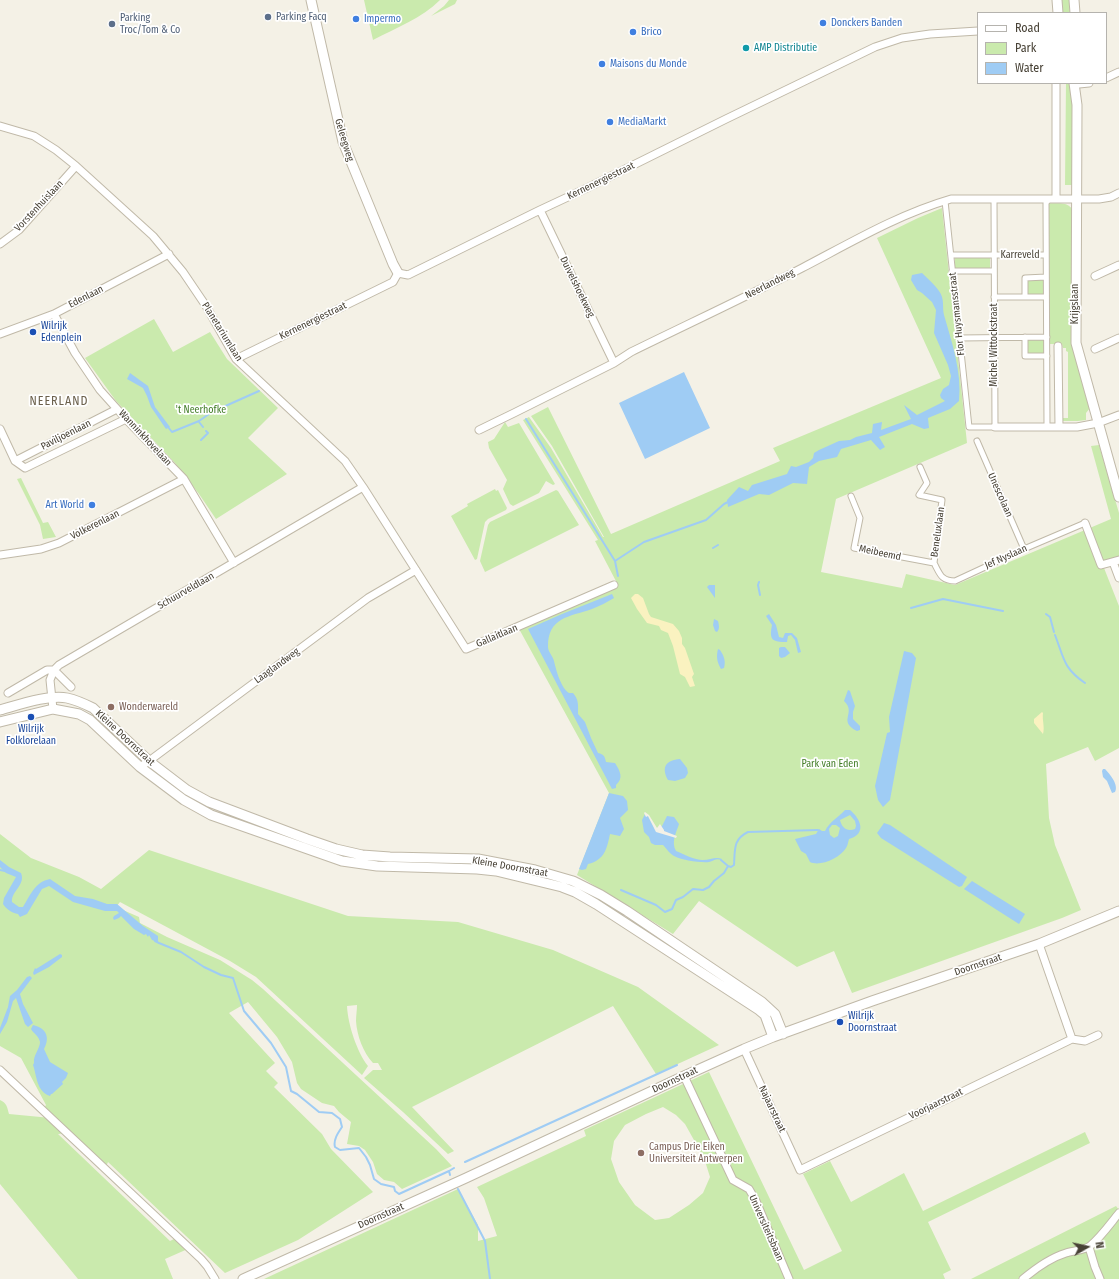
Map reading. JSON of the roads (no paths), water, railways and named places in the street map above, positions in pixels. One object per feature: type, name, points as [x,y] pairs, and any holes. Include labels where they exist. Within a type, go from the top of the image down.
[{"type":"street","name":"Geleegweg","points":[[311,0],[343,142],[398,273]]},
{"type":"street","points":[[1057,0],[1058,12]]},
{"type":"street","points":[[1074,0],[1075,12]]},
{"type":"street","name":"Kernenergiestraat","points":[[236,359],[393,282],[398,273],[408,275],[875,47],[902,38],[930,34],[977,31]]},
{"type":"street","points":[[1107,78],[1119,72]]},
{"type":"street","points":[[1047,427],[1046,203],[1052,199],[1056,84]]},
{"type":"street","name":"Krijgslaan","points":[[1080,84],[1077,104],[1076,343],[1119,497]]},
{"type":"street","name":"Planetariumlaan","points":[[0,126],[34,136],[56,150],[76,166],[153,236],[169,254],[206,306],[236,359],[340,457],[363,487],[416,570]]},
{"type":"street","name":"Vorstenhuislaan","points":[[0,244],[19,230],[76,166]]},
{"type":"street","name":"Neerlandweg","points":[[479,430],[614,363],[631,352],[757,291],[874,231],[932,204],[950,199],[1076,200],[1105,198],[1119,193]]},
{"type":"street","name":"Michel Wittockstraat","points":[[994,199],[995,428]]},
{"type":"street","name":"Flor Huysmansstraat","points":[[945,201],[969,427],[995,428]]},
{"type":"street","name":"Duivelshoekweg","points":[[540,210],[614,363]]},
{"type":"street","name":"Edenlaan","points":[[0,334],[54,314],[169,254]]},
{"type":"street","name":"Karreveld","points":[[951,255],[1046,255]]},
{"type":"street","points":[[1095,276],[1119,265]]},
{"type":"street","points":[[952,271],[994,271]]},
{"type":"street","points":[[1025,297],[1025,278],[1046,277]]},
{"type":"street","points":[[994,297],[1046,297]]},
{"type":"street","name":"Wanninkhovelaan","points":[[54,314],[75,353],[100,390],[184,479],[234,563]]},
{"type":"street","points":[[1025,337],[1025,356],[1047,356]]},
{"type":"street","points":[[960,338],[1047,337]]},
{"type":"street","points":[[1095,349],[1119,338]]},
{"type":"street","points":[[1058,346],[1059,427]]},
{"type":"street","name":"Paviljoenlaan","points":[[117,409],[15,461],[25,468],[126,419]]},
{"type":"street","points":[[995,428],[1074,427],[1098,423],[1119,415]]},
{"type":"street","points":[[0,429],[15,461]]},
{"type":"street","name":"Unescolaan","points":[[977,441],[1024,549]]},
{"type":"street","name":"Beneluxlaan","points":[[920,467],[927,483],[919,495],[942,500],[934,563]]},
{"type":"street","name":"Volkerenlaan","points":[[0,554],[42,549],[59,543],[184,479]]},
{"type":"street","name":"Schuurveldlaan","points":[[8,693],[47,670],[54,670],[59,665],[363,487]]},
{"type":"street","name":"Meibeemd","points":[[851,496],[860,518],[854,548],[934,563]]},
{"type":"street","points":[[1085,523],[1101,565],[1116,561],[1119,578]]},
{"type":"street","name":"Jef Nyslaan","points":[[934,563],[943,579],[955,581],[1085,523]]},
{"type":"street","name":"Gallaitlaan","points":[[416,570],[466,649],[614,585]]},
{"type":"street","name":"Laaglandweg","points":[[140,767],[368,598],[416,570]]},
{"type":"street","points":[[53,709],[50,680],[54,670],[71,687]]},
{"type":"street","name":"Kleine Doornstraat","points":[[0,710],[52,697],[66,698],[85,704],[93,708],[149,761],[184,800],[211,815],[342,860],[377,866],[477,869],[496,871],[562,887],[575,892],[596,904],[759,1010],[765,1015],[773,1037]]},
{"type":"street","name":"Kleine Doornstraat","points":[[0,722],[53,709],[79,714],[90,720],[140,767],[171,784],[187,790],[209,802],[336,849],[362,855],[390,857],[478,859],[535,870],[573,881],[601,895],[627,911],[762,1002],[775,1014],[783,1034]]},
{"type":"street","name":"Doornstraat","points":[[244,1279],[744,1049],[872,1001],[1039,944],[1119,911]]},
{"type":"street","points":[[1039,944],[1072,1038]]},
{"type":"street","name":"Voorjaarstraat","points":[[800,1170],[1072,1038],[1085,1041],[1098,1035]]},
{"type":"street","name":"Najaarstraat","points":[[744,1049],[800,1170]]},
{"type":"street","points":[[0,1070],[202,1259],[215,1279]]},
{"type":"street","name":"Universiteitsbaan","points":[[684,1076],[733,1180],[749,1189],[756,1201],[788,1279]]},
{"type":"street","points":[[1023,1279],[1035,1269],[1055,1257],[1089,1247],[1119,1213]]},
{"type":"street","points":[[1089,1247],[1100,1279]]},
{"type":"water","points":[[922,273],[936,286],[943,300],[944,315],[958,368],[960,390],[959,401],[950,409],[928,418],[929,428],[924,429],[912,424],[879,437],[885,447],[880,450],[871,440],[841,449],[837,457],[819,461],[809,467],[807,484],[793,483],[769,495],[759,494],[728,507],[727,500],[739,487],[748,491],[752,485],[787,474],[791,466],[796,467],[809,462],[813,458],[814,453],[819,450],[839,441],[850,440],[872,433],[873,424],[882,422],[881,430],[911,419],[904,405],[917,415],[945,401],[940,395],[943,389],[949,385],[951,376],[948,365],[934,333],[936,310],[932,302],[917,290],[911,280],[912,275]]},
{"type":"water","points":[[684,372],[710,428],[645,459],[619,403]]},
{"type":"water","points":[[130,373],[148,386],[155,407],[170,427],[166,429],[151,407],[143,388],[127,379]]},
{"type":"water","points":[[709,585],[715,585],[715,598],[707,587]]},
{"type":"water","points":[[612,594],[614,598],[592,609],[561,620],[556,624],[549,637],[548,647],[561,683],[566,691],[573,693],[576,698],[578,703],[578,714],[585,722],[598,753],[604,756],[606,762],[615,763],[618,769],[621,777],[616,785],[616,788],[612,789],[528,629]]},
{"type":"water","points":[[769,614],[776,625],[779,637],[783,638],[785,633],[792,633],[797,638],[801,652],[798,653],[795,640],[791,635],[788,636],[787,642],[775,641],[771,637],[772,625],[766,616]]},
{"type":"water","points":[[714,619],[718,621],[719,628],[717,632],[715,631],[713,625]]},
{"type":"water","points":[[785,647],[790,653],[781,658],[779,656],[779,648]]},
{"type":"water","points":[[718,649],[724,656],[725,661],[724,668],[721,669],[717,659]]},
{"type":"water","points":[[904,651],[912,653],[916,658],[890,800],[883,807],[878,800],[875,786],[887,733],[890,732],[889,717]]},
{"type":"water","points":[[848,690],[850,691],[855,706],[853,719],[860,726],[860,730],[857,731],[848,724],[849,709],[844,701]]},
{"type":"water","points":[[680,759],[687,768],[688,773],[685,778],[675,781],[668,780],[665,771],[666,765],[671,761]]},
{"type":"water","points":[[1103,769],[1105,769],[1113,780],[1116,786],[1115,792],[1112,793],[1107,781],[1103,777]]},
{"type":"water","points":[[609,793],[623,796],[627,801],[628,810],[620,818],[624,829],[620,836],[610,834],[606,849],[598,860],[588,864],[586,869],[579,869]]},
{"type":"water","points":[[845,810],[850,810],[857,818],[860,826],[858,834],[849,839],[848,845],[843,852],[830,861],[819,863],[810,862],[806,854],[801,851],[795,839],[816,834],[819,829],[825,831]],"holes":[[[850,815],[855,821],[856,826],[855,829],[847,830],[842,825],[840,820]],[[832,825],[836,825],[840,828],[838,836],[834,838],[830,835],[829,829]]]},
{"type":"water","points":[[645,814],[648,816],[656,831],[662,826],[667,816],[674,817],[679,824],[674,841],[676,851],[700,860],[717,858],[722,859],[716,859],[709,862],[686,860],[673,855],[663,845],[655,845],[651,843],[649,837],[644,832],[642,820]]},
{"type":"water","points":[[884,823],[890,825],[967,877],[962,886],[959,887],[881,838],[877,833]]},
{"type":"water","points":[[0,860],[9,867],[21,873],[22,881],[12,898],[12,902],[19,907],[23,907],[37,886],[50,879],[75,896],[93,899],[107,904],[117,904],[143,926],[158,936],[158,941],[152,940],[149,935],[148,937],[146,934],[144,935],[134,929],[121,916],[114,920],[114,916],[119,913],[117,911],[105,911],[73,902],[49,886],[42,889],[27,914],[20,917],[18,914],[7,909],[3,904],[4,898],[16,877],[6,873],[0,867]]},
{"type":"water","points":[[972,881],[1025,914],[1019,924],[964,889]]},
{"type":"water","points":[[60,954],[62,957],[49,967],[34,975],[33,973],[35,968],[36,969]]},
{"type":"water","points":[[30,976],[32,978],[20,994],[23,1004],[33,1023],[28,1027],[25,1024],[16,998],[13,1001],[7,1022],[0,1034],[0,1028],[8,1007],[10,996],[17,990],[27,977]]},
{"type":"water","points":[[33,1025],[41,1028],[46,1034],[47,1041],[44,1049],[50,1062],[68,1073],[62,1082],[63,1084],[50,1096],[42,1091],[33,1065],[40,1042],[31,1029]]},
{"type":"waterway","points":[[168,427],[172,432],[199,421],[212,412],[259,391]]},
{"type":"waterway","points":[[526,419],[615,561],[618,576]]},
{"type":"waterway","points":[[199,422],[203,427]]},
{"type":"waterway","points":[[201,440],[208,433],[206,431]]},
{"type":"waterway","points":[[615,561],[644,542],[706,520],[724,504],[730,501]]},
{"type":"waterway","points":[[713,548],[718,545]]},
{"type":"waterway","points":[[759,582],[758,585],[760,595]]},
{"type":"waterway","points":[[911,608],[943,599],[1003,611]]},
{"type":"waterway","points":[[1046,614],[1050,617],[1054,632]]},
{"type":"waterway","points":[[1055,635],[1068,667],[1085,683]]},
{"type":"waterway","points":[[721,860],[728,866],[731,867],[734,865],[737,842],[748,832],[818,830]]},
{"type":"waterway","points":[[621,890],[656,905],[665,912],[672,909],[676,900],[683,897],[693,889],[703,890],[709,887],[724,873],[728,866]]},
{"type":"waterway","points":[[0,870],[5,871]]},
{"type":"waterway","points":[[155,941],[181,952],[204,967],[221,975],[233,978],[244,1011],[271,1043],[286,1067],[291,1091],[319,1112],[332,1113],[340,1119],[342,1127],[335,1139],[335,1147],[340,1150],[359,1148],[370,1165],[374,1179],[381,1184],[394,1187],[395,1191],[399,1194],[449,1171],[450,1175]]},
{"type":"waterway","points":[[465,1162],[677,1065]]},
{"type":"waterway","points":[[449,1171],[454,1168]]},
{"type":"waterway","points":[[458,1189],[485,1241],[490,1279]]},
{"type":"place","name":"Parking Facq","points":[[268,17]]},
{"type":"place","name":"Impermo","points":[[356,19]]},
{"type":"place","name":"Donckers Banden","points":[[823,23]]},
{"type":"place","name":"Parking Troc/Tom & Co","points":[[112,24]]},
{"type":"place","name":"Brico","points":[[633,32]]},
{"type":"place","name":"AMP Distributie","points":[[746,48]]},
{"type":"place","name":"Maisons du Monde","points":[[602,64]]},
{"type":"place","name":"MediaMarkt","points":[[610,122]]},
{"type":"place","name":"Wilrijk Edenplein","points":[[33,332]]},
{"type":"place","name":"Art World","points":[[92,505]]},
{"type":"place","name":"Wonderwareld","points":[[111,707]]},
{"type":"place","name":"Wilrijk Folklorelaan","points":[[31,717]]},
{"type":"place","name":"Wilrijk Doornstraat","points":[[840,1022]]},
{"type":"place","name":"Campus Drie Eiken Universiteit Antwerpen","points":[[641,1153]]},
{"type":"district","name":"NEERLAND","points":[[59,402]]},
{"type":"park label","name":"'t Neerhofke","points":[[201,410]]},
{"type":"park label","name":"Park van Eden","points":[[830,764]]}]
